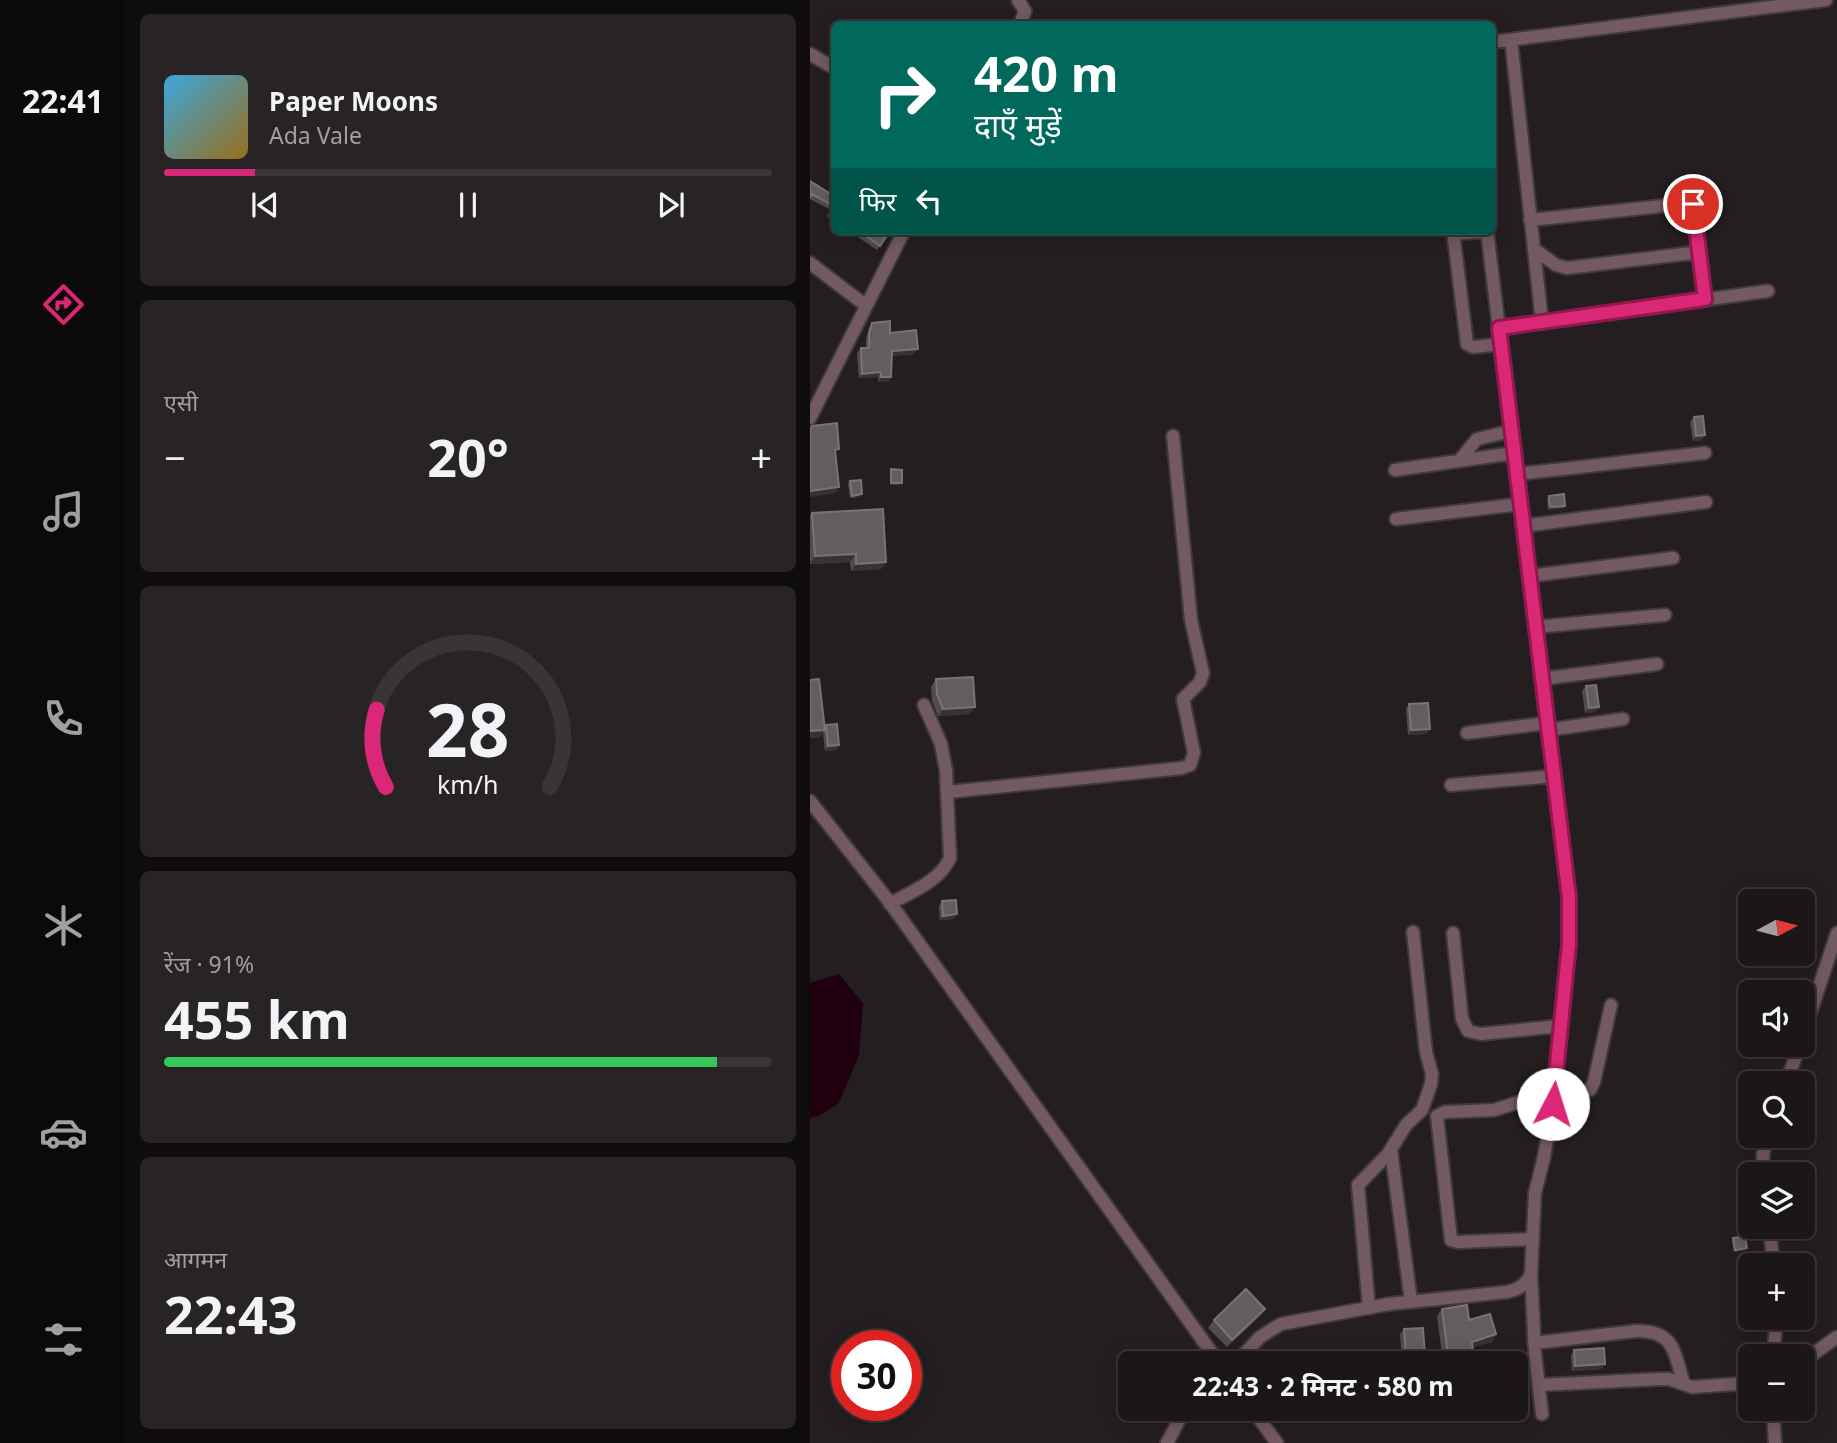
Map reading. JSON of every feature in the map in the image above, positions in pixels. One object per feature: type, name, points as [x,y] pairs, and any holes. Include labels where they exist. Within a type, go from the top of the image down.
[{"type":"street","points":[[1018,0],[1025,11],[1021,21]]},
{"type":"street","points":[[1496,42],[1826,0]]},
{"type":"street","points":[[1511,40],[1542,322]]},
{"type":"street","points":[[810,54],[831,66]]},
{"type":"street","points":[[1530,220],[1691,203],[1694,207],[1705,299]]},
{"type":"street","points":[[810,418],[902,235]]},
{"type":"street","points":[[1453,235],[1467,344],[1473,347],[1501,344]]},
{"type":"street","points":[[1487,235],[1547,727],[1556,776],[1570,920],[1553,1102],[1535,1193],[1530,1274],[1542,1414]]},
{"type":"street","points":[[1534,249],[1556,265],[1567,268],[1700,252]]},
{"type":"street","points":[[810,263],[865,305]]},
{"type":"street","points":[[1499,328],[1768,291]]},
{"type":"street","points":[[1459,461],[1477,439],[1511,431]]},
{"type":"street","points":[[948,792],[1190,765],[1194,753],[1183,699],[1200,682],[1203,673],[1191,621],[1173,436]]},
{"type":"street","points":[[1395,470],[1514,453]]},
{"type":"street","points":[[1517,474],[1705,453]]},
{"type":"street","points":[[1523,526],[1706,502]]},
{"type":"street","points":[[1396,519],[1520,504]]},
{"type":"street","points":[[1529,576],[1673,558]]},
{"type":"street","points":[[1535,627],[1665,615]]},
{"type":"street","points":[[1541,679],[1657,664]]},
{"type":"street","points":[[890,904],[932,880],[946,866],[952,849],[941,744],[924,705]]},
{"type":"street","points":[[1467,733],[1623,719]]},
{"type":"street","points":[[1451,785],[1556,776]]},
{"type":"street","points":[[810,801],[890,904],[1208,1351]]},
{"type":"street","points":[[1369,1308],[1358,1185],[1391,1150],[1406,1125],[1422,1110],[1432,1079],[1426,1052],[1413,932]]},
{"type":"street","points":[[1453,933],[1462,1019],[1468,1031],[1481,1034],[1560,1026]]},
{"type":"street","points":[[1815,999],[1837,933]]},
{"type":"street","points":[[1533,1239],[1451,1240],[1437,1116],[1445,1112],[1494,1110],[1516,1103],[1553,1102],[1586,1093],[1593,1087],[1611,1004]]},
{"type":"street","points":[[1391,1150],[1411,1301]]},
{"type":"street","points":[[1247,1351],[1260,1337],[1281,1324],[1411,1301],[1508,1292],[1519,1289],[1528,1281],[1530,1274]]},
{"type":"street","points":[[1534,1343],[1636,1331],[1661,1334],[1669,1341],[1674,1352],[1683,1384]]},
{"type":"street","points":[[1815,1353],[1837,1337]]},
{"type":"street","points":[[1539,1384],[1660,1379],[1669,1379],[1692,1387],[1738,1384]]},
{"type":"street","points":[[1168,1443],[1179,1421]]},
{"type":"street","points":[[1261,1421],[1277,1443]]},
{"type":"street","points":[[1773,1421],[1775,1443]]},
{"type":"shaded area","points":[[839,974],[863,1003],[859,1055],[839,1103],[819,1116],[810,1118],[810,983]]},
{"type":"building","points":[[810,181],[831,194],[831,204],[812,194],[810,197]]},
{"type":"building","points":[[865,235],[887,235],[880,246]]},
{"type":"building","points":[[890,321],[890,333],[916,330],[918,349],[892,351],[891,377],[881,377],[881,372],[862,374],[861,348],[869,348],[872,323]]},
{"type":"building","points":[[1703,416],[1705,435],[1696,436],[1694,417]]},
{"type":"building","points":[[837,423],[839,449],[835,450],[839,487],[810,491],[810,430],[812,426]]},
{"type":"building","points":[[891,469],[902,470],[902,483],[891,483]]},
{"type":"building","points":[[861,480],[862,494],[852,496],[850,481]]},
{"type":"building","points":[[1564,494],[1565,506],[1550,507],[1549,496]]},
{"type":"building","points":[[883,509],[886,562],[856,564],[856,554],[815,556],[812,513]]},
{"type":"building","points":[[973,677],[975,707],[943,709],[937,694],[936,679]]},
{"type":"building","points":[[819,679],[825,730],[810,731],[810,680]]},
{"type":"building","points":[[1596,685],[1599,707],[1589,708],[1586,686]]},
{"type":"building","points":[[1428,703],[1430,729],[1411,730],[1409,704]]},
{"type":"building","points":[[837,724],[839,745],[828,746],[826,725]]},
{"type":"building","points":[[956,900],[957,914],[943,916],[942,901]]},
{"type":"building","points":[[1733,1238],[1746,1239],[1747,1248],[1735,1250]]},
{"type":"building","points":[[1246,1289],[1265,1309],[1232,1340],[1214,1320]]},
{"type":"building","points":[[1467,1305],[1469,1320],[1490,1314],[1496,1334],[1472,1342],[1473,1351],[1447,1351],[1442,1309]]},
{"type":"building","points":[[1423,1328],[1425,1351],[1406,1351],[1404,1329]]},
{"type":"building","points":[[1604,1348],[1605,1364],[1575,1366],[1574,1350]]},
{"type":"route","points":[[1553,1104],[1569,944],[1569,897],[1499,328],[1705,299],[1693,204]]}]
